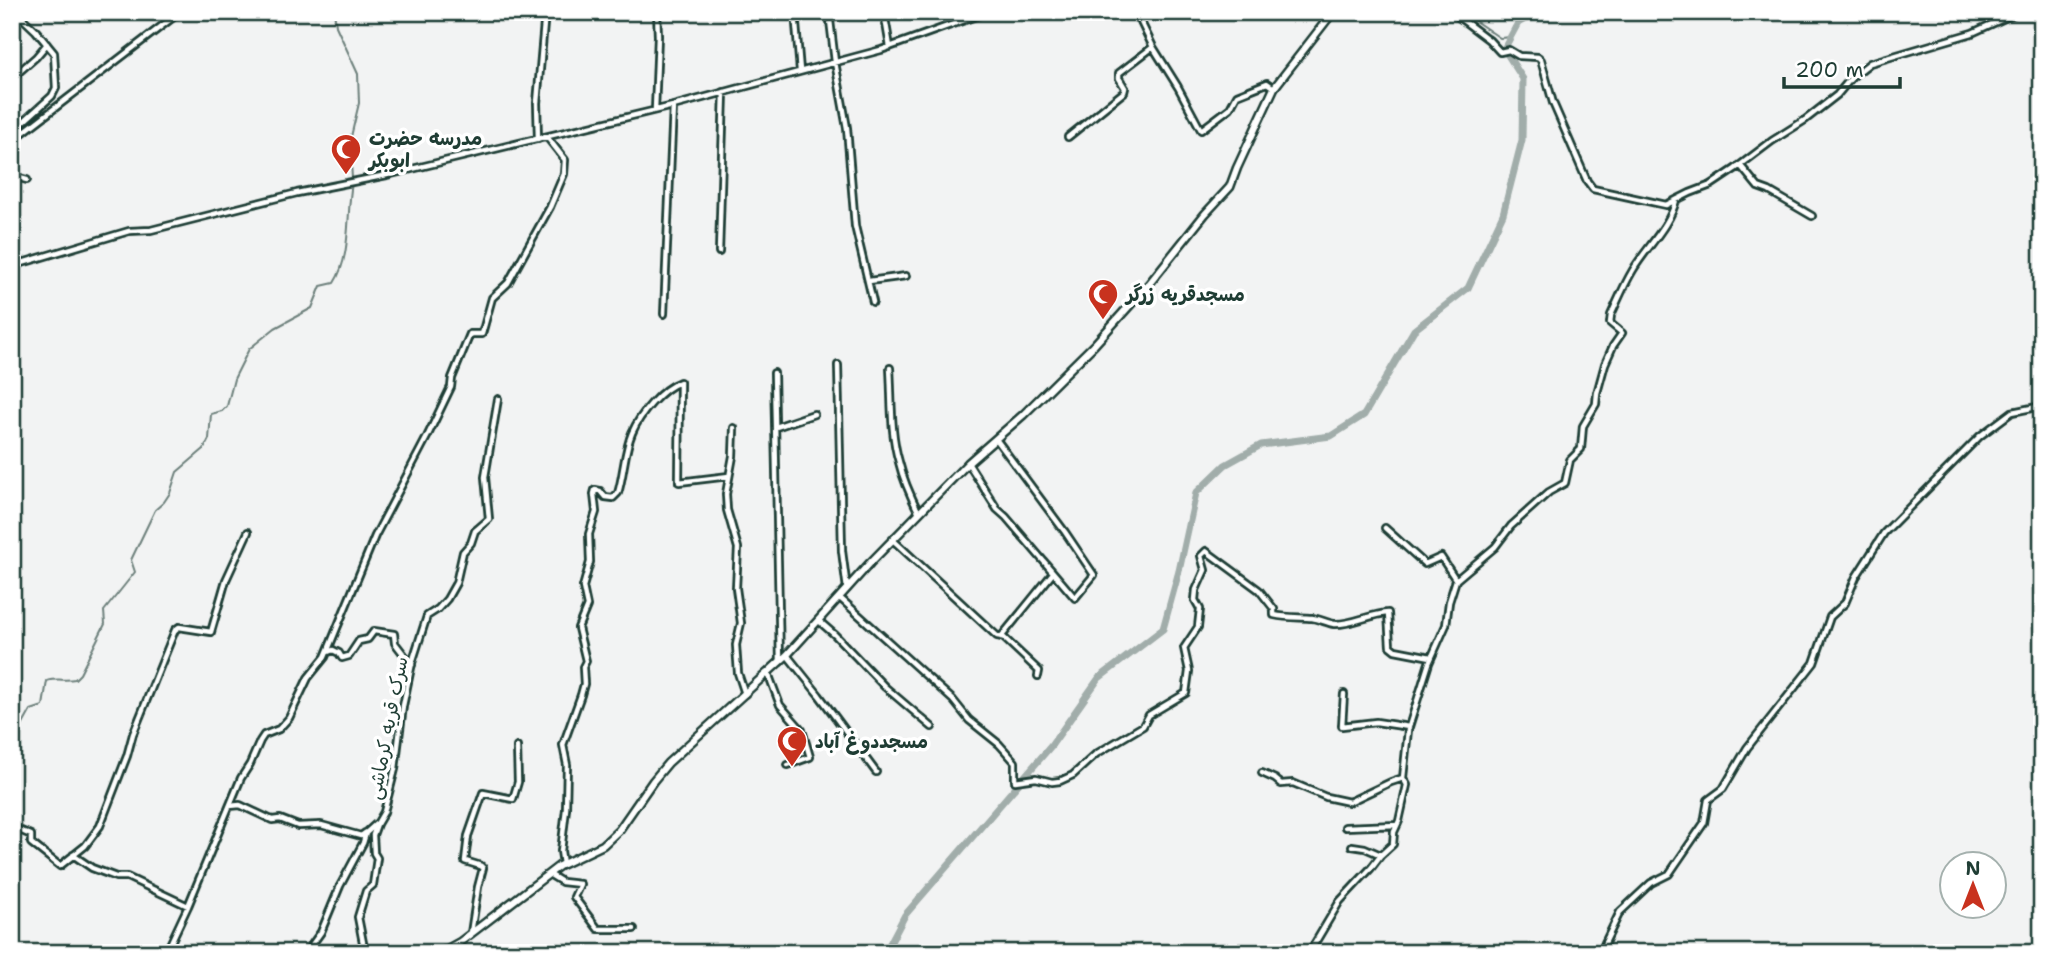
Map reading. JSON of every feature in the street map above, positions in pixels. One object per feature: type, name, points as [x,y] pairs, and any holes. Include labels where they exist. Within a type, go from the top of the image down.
[{"type":"highway","points":[[440,953],[471,934],[563,864],[603,845],[619,830],[668,763],[787,656],[968,463],[1023,415],[1094,345],[1230,187],[1274,88],[1333,12]]},
{"type":"street","points":[[12,132],[52,96],[56,88],[54,53],[16,12]]},
{"type":"street","points":[[12,141],[180,12]]},
{"type":"street","points":[[538,139],[537,103],[545,12]]},
{"type":"street","points":[[655,110],[657,12]]},
{"type":"street","points":[[794,12],[800,71]]},
{"type":"street","points":[[829,12],[847,128],[855,226],[873,302]]},
{"type":"street","points":[[884,12],[890,47]]},
{"type":"street","points":[[12,267],[129,232],[151,230],[296,193],[387,175],[673,106],[890,47],[987,12]]},
{"type":"street","points":[[1144,12],[1140,20],[1153,47],[1201,130],[1230,108],[1240,93],[1254,89],[1261,83],[1267,83],[1274,88]]},
{"type":"street","points":[[1452,12],[1500,51],[1509,50],[1520,56],[1538,57],[1541,60],[1553,103],[1593,189],[1666,205],[1711,185],[1805,120],[1837,95],[1852,77],[1870,63],[1972,33],[2014,13]]},
{"type":"street","points":[[12,78],[47,44]]},
{"type":"street","points":[[1068,137],[1124,92],[1119,74],[1153,47]]},
{"type":"street","points":[[719,252],[724,92]]},
{"type":"street","points":[[664,314],[673,106]]},
{"type":"street","points":[[166,953],[260,741],[264,735],[279,729],[289,718],[308,678],[320,666],[375,536],[451,387],[470,334],[482,334],[492,299],[508,283],[550,207],[564,174],[565,160],[547,137]]},
{"type":"street","points":[[1740,165],[1758,187],[1812,216]]},
{"type":"street","points":[[12,176],[27,180]]},
{"type":"street","points":[[1309,953],[1340,901],[1393,844],[1407,785],[1403,778],[1409,727],[1431,657],[1446,625],[1456,580],[1495,547],[1511,526],[1549,492],[1565,483],[1570,460],[1581,449],[1583,426],[1596,404],[1605,364],[1622,333],[1610,323],[1611,315],[1632,272],[1659,232],[1676,200]]},
{"type":"street","points":[[869,281],[906,276]]},
{"type":"street","points":[[838,365],[842,551],[847,590]]},
{"type":"street","points":[[890,368],[897,453],[919,513]]},
{"type":"street","points":[[774,373],[780,662]]},
{"type":"street","points":[[563,864],[561,851],[567,765],[563,745],[584,684],[583,667],[586,660],[578,628],[587,606],[583,587],[590,562],[589,534],[596,512],[595,490],[605,497],[613,498],[618,493],[632,432],[652,402],[670,385],[680,382],[679,482],[729,476]]},
{"type":"street","name":"سرک قریه کرماشی","points":[[365,953],[358,917],[366,891],[373,885],[377,858],[373,835],[384,812],[395,769],[403,706],[412,665],[428,617],[447,599],[456,583],[463,552],[471,543],[475,531],[489,519],[485,477],[498,399]]},
{"type":"street","points":[[1600,953],[1620,912],[1651,883],[1669,874],[1704,823],[1708,800],[1723,789],[1747,748],[1814,663],[1830,617],[1845,603],[1856,577],[1884,533],[1980,436],[2012,412],[2042,406]]},
{"type":"street","points":[[775,427],[814,414]]},
{"type":"street","points":[[734,428],[733,456],[726,494],[727,510],[738,548],[736,587],[741,624],[736,645],[738,673],[745,694]]},
{"type":"street","points":[[968,463],[997,509],[1075,598],[1094,575],[996,438]]},
{"type":"street","points":[[1385,528],[1425,564],[1441,557],[1456,580]]},
{"type":"street","points":[[12,827],[31,835],[31,843],[60,866],[85,846],[100,826],[175,630],[179,627],[211,632],[226,580],[248,532]]},
{"type":"street","points":[[893,540],[1000,638],[1003,637],[1039,671],[1038,676]]},
{"type":"street","points":[[840,598],[953,700],[969,720],[999,744],[1015,762],[1014,781],[1035,778],[1052,782],[1073,775],[1096,754],[1143,726],[1149,715],[1186,692],[1189,671],[1184,648],[1198,627],[1200,609],[1195,600],[1196,590],[1205,569],[1201,556],[1206,551],[1259,590],[1274,609],[1274,615],[1314,618],[1333,624],[1388,613],[1391,646],[1395,650],[1431,657]]},
{"type":"street","points":[[1000,638],[1054,573]]},
{"type":"street","points":[[819,621],[885,687],[932,727]]},
{"type":"street","points":[[327,652],[333,650],[342,658],[349,656],[359,641],[369,639],[374,631],[381,631],[394,634],[395,643],[412,665]]},
{"type":"street","points":[[787,656],[876,772]]},
{"type":"street","points":[[768,673],[779,705],[802,730],[810,757],[788,765]]},
{"type":"street","points":[[1344,694],[1342,726],[1376,722],[1409,727]]},
{"type":"street","points":[[471,934],[483,869],[465,861],[468,836],[483,793],[513,799],[518,782],[517,747]]},
{"type":"street","points":[[1262,773],[1281,784],[1293,783],[1349,802],[1403,778]]},
{"type":"street","points":[[230,806],[240,805],[272,820],[280,819],[298,826],[321,825],[361,836],[377,824]]},
{"type":"street","points":[[1345,827],[1397,825]]},
{"type":"street","points":[[306,953],[321,932],[366,833]]},
{"type":"street","points":[[1352,846],[1381,855]]},
{"type":"street","points":[[73,855],[92,868],[116,877],[127,877],[188,906]]},
{"type":"street","points":[[549,874],[562,882],[580,884],[574,897],[598,929],[634,929]]},
{"type":"waterway","points":[[334,12],[336,26],[358,74],[359,103],[350,141],[352,179]]},
{"type":"waterway","points":[[1462,12],[1500,38],[1511,37]]},
{"type":"waterway","points":[[885,953],[905,915],[1051,746],[1099,678],[1163,629],[1196,493],[1225,465],[1261,445],[1331,436],[1364,415],[1414,330],[1468,288],[1503,214],[1522,140],[1523,79],[1504,49],[1518,23],[1538,12]]},
{"type":"waterway","points":[[12,750],[31,710],[43,706],[47,681],[75,679],[80,674],[105,624],[104,611],[135,572],[131,560],[155,510],[170,493],[177,472],[204,449],[209,439],[211,414],[222,411],[227,406],[234,379],[249,349],[275,328],[312,308],[321,286],[334,283],[344,260],[352,183]]},
{"type":"place","name":"مدرسه حضرت ابوبکر","points":[[346,176]]},
{"type":"place","name":"مسجدقریه زرگر","points":[[1103,321]]},
{"type":"place","name":"مسجددوغ آباد","points":[[792,768]]}]
